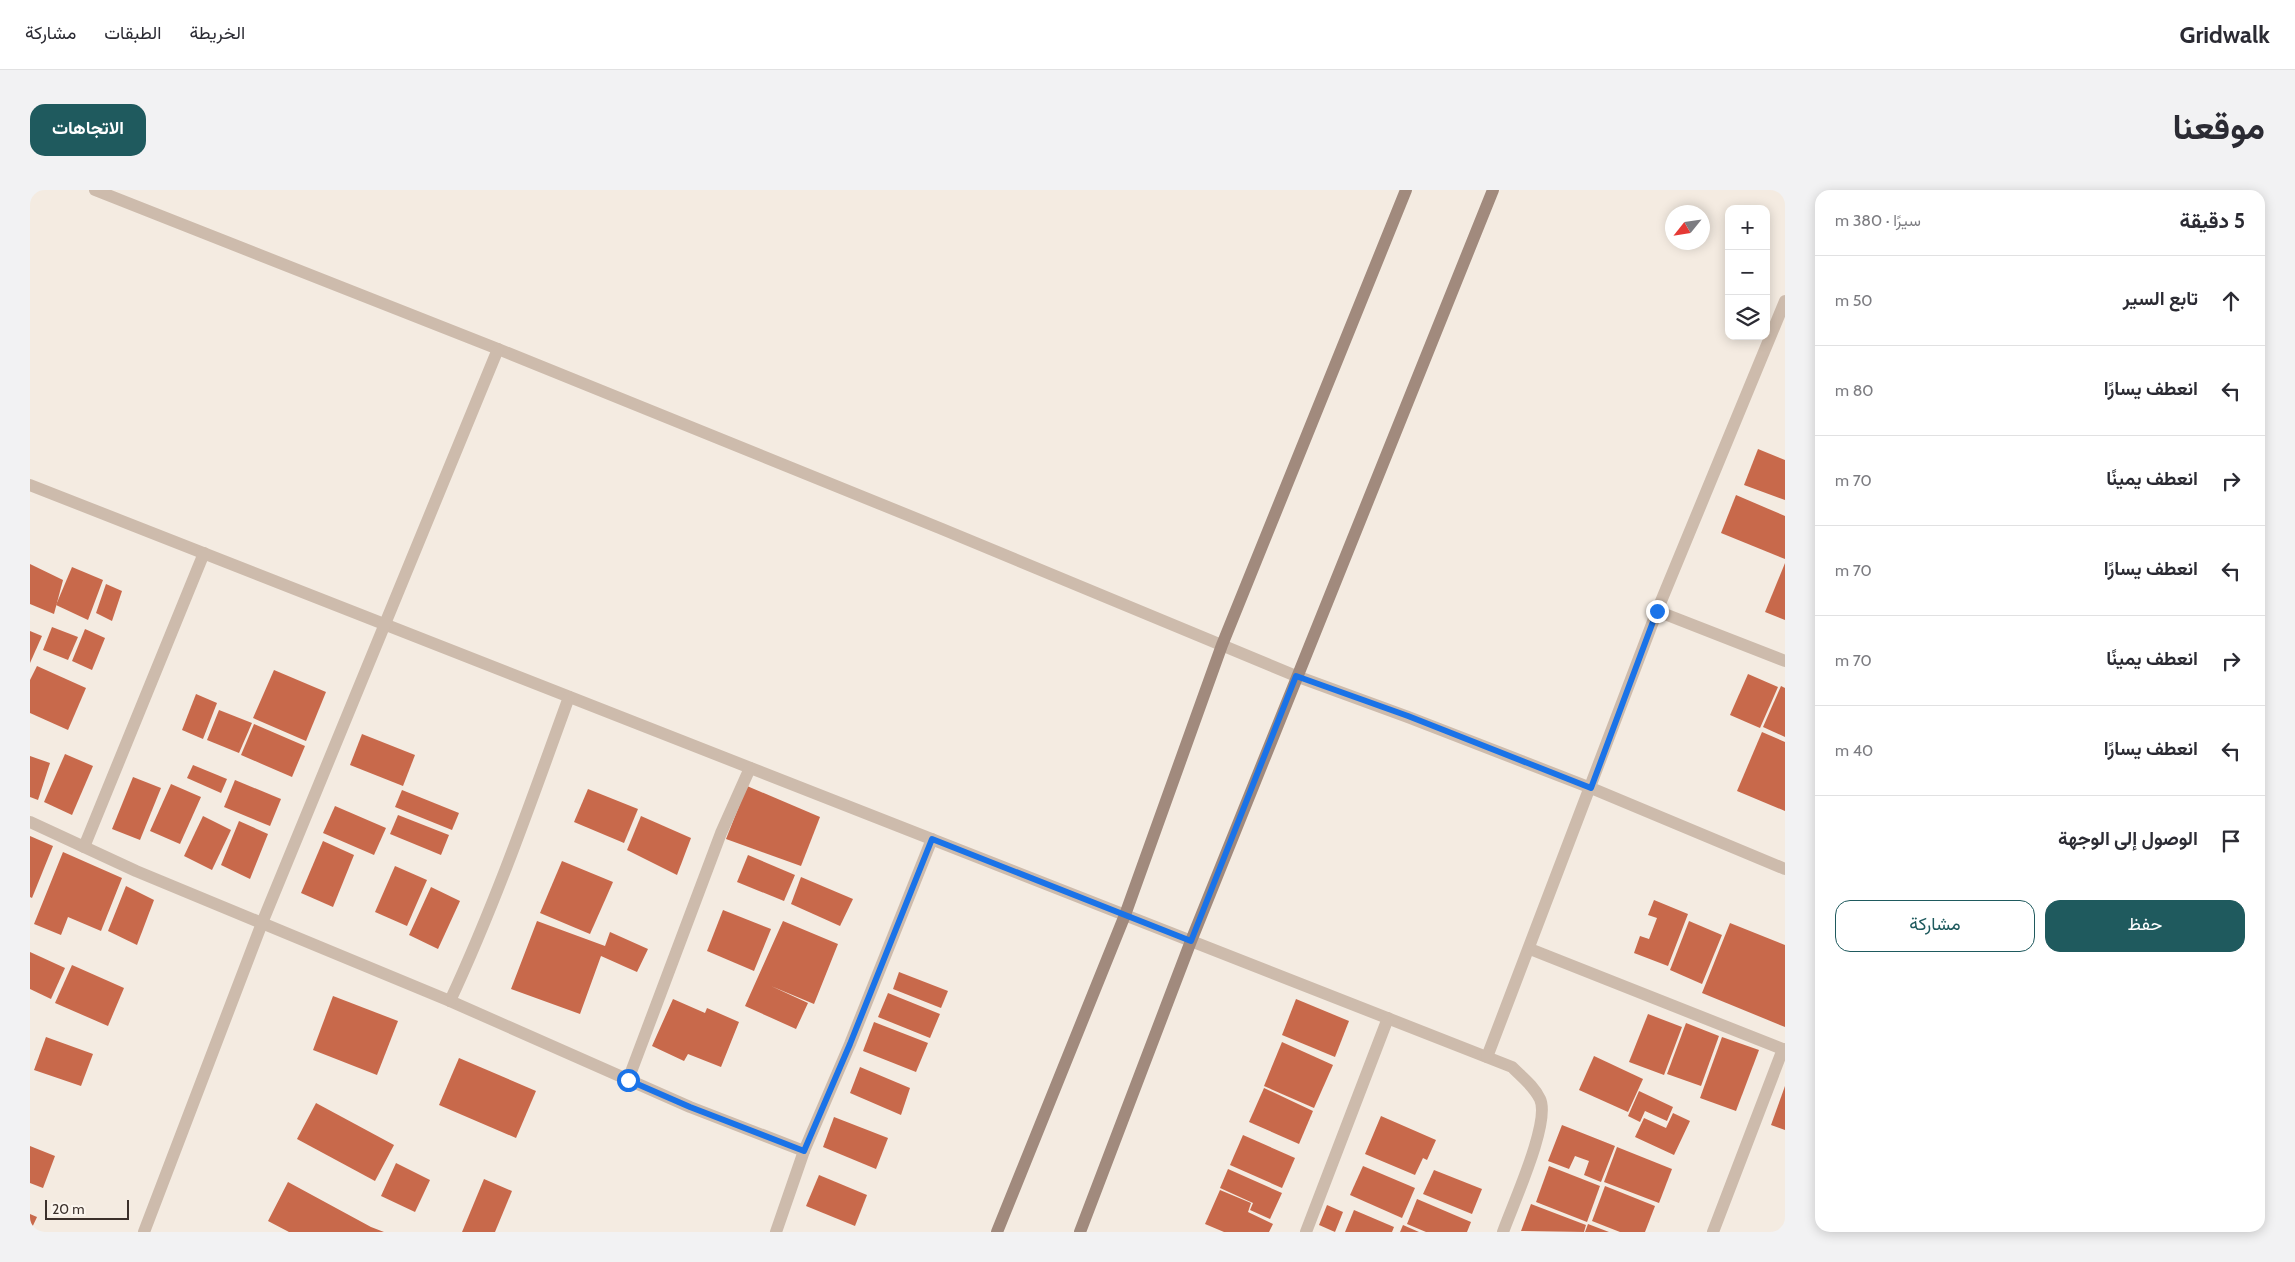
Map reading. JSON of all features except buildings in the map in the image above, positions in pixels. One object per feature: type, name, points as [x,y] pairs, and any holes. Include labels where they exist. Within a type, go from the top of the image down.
[{"type":"main road","points":[[997,1232],[1125,915],[1222,645],[1406,190]]},
{"type":"main road","points":[[1080,1232],[1191,941],[1296,676],[1493,190]]},
{"type":"street","points":[[94,190],[498,348],[1296,676],[1408,716],[1591,788],[1785,869]]},
{"type":"street","points":[[1487,1057],[1530,949],[1657,611],[1785,301]]},
{"type":"street","points":[[144,1232],[262,923],[498,348]]},
{"type":"street","points":[[30,485],[1512,1068],[1531,1086],[1541,1100],[1542,1114],[1531,1158],[1503,1232]]},
{"type":"street","points":[[84,847],[204,553]]},
{"type":"street","points":[[1657,611],[1785,661]]},
{"type":"street","points":[[450,1001],[474,949],[520,835],[568,696]]},
{"type":"street","points":[[628,1080],[721,832],[750,768]]},
{"type":"street","points":[[30,822],[262,923],[450,1001],[690,1107],[804,1151]]},
{"type":"street","points":[[776,1232],[804,1151],[850,1044],[932,839]]},
{"type":"street","points":[[1530,949],[1784,1050],[1713,1232]]},
{"type":"street","points":[[1306,1232],[1388,1018]]},
{"type":"route","points":[[628,1080],[690,1107],[804,1151],[850,1044],[932,839],[1191,941],[1296,676],[1408,716],[1591,788],[1657,611]]}]
